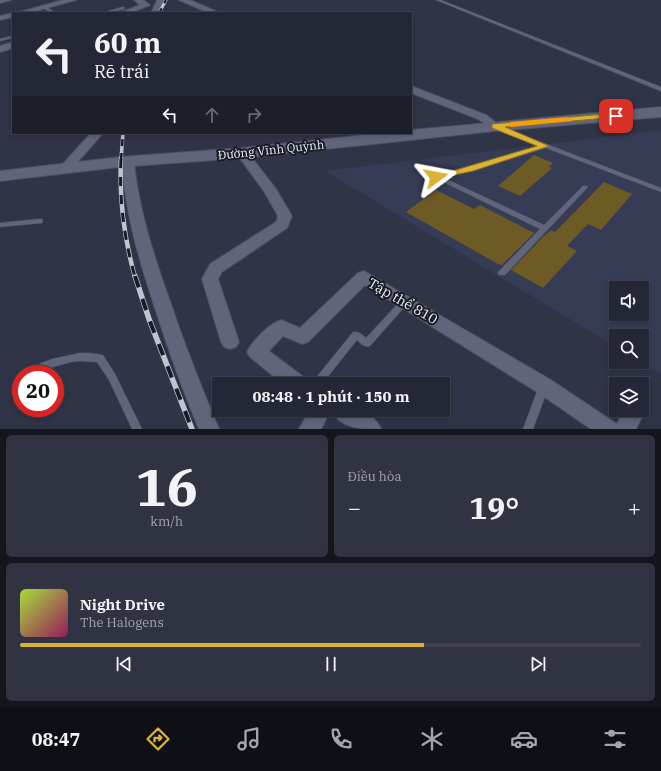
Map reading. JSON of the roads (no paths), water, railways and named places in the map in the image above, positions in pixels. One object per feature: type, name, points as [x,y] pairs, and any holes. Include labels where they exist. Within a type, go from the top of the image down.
[{"type":"street","points":[[0,2],[7,0]]},
{"type":"street","points":[[24,12],[72,0]]},
{"type":"street","points":[[123,10],[146,5],[138,0]]},
{"type":"street","points":[[155,12],[161,0]]},
{"type":"street","points":[[183,0],[213,12]]},
{"type":"street","points":[[0,18],[12,15]]},
{"type":"street","points":[[0,49],[12,45]]},
{"type":"street","points":[[412,89],[482,117],[495,126]]},
{"type":"street","name":"Đường Vĩnh Quỳnh","points":[[0,176],[128,162],[242,153],[495,126],[661,112]]},
{"type":"street","points":[[65,169],[96,134]]},
{"type":"street","points":[[230,342],[210,279],[216,268],[282,225],[285,216],[242,153]]},
{"type":"street","points":[[128,162],[129,183],[145,254],[175,341],[209,429]]},
{"type":"street","name":"Tập thể 810","points":[[289,377],[256,352],[281,327],[302,337],[364,277],[544,386],[609,429]]},
{"type":"street","points":[[309,429],[317,417]]},
{"type":"street","points":[[352,417],[371,429]]},
{"type":"street","points":[[625,429],[631,417]]},
{"type":"lane","points":[[438,0],[661,89]]},
{"type":"lane","points":[[44,7],[52,12]]},
{"type":"lane","points":[[110,12],[123,10]]},
{"type":"lane","points":[[0,40],[12,37]]},
{"type":"lane","points":[[495,126],[661,189]]},
{"type":"lane","points":[[545,146],[470,169],[436,177],[545,228]]},
{"type":"lane","points":[[502,273],[585,187]]},
{"type":"lane","points":[[0,225],[39,221]]},
{"type":"lane","points":[[322,377],[356,335],[366,343],[405,301]]},
{"type":"lane","points":[[48,365],[70,357],[90,356],[100,358],[112,377],[137,429]]},
{"type":"lane","points":[[528,429],[544,386]]},
{"type":"railway","points":[[160,12],[166,0]]},
{"type":"railway","points":[[121,160],[123,134]]},
{"type":"railway","points":[[121,160],[123,219],[135,277]]},
{"type":"railway","points":[[135,276],[149,319],[192,429]]}]
